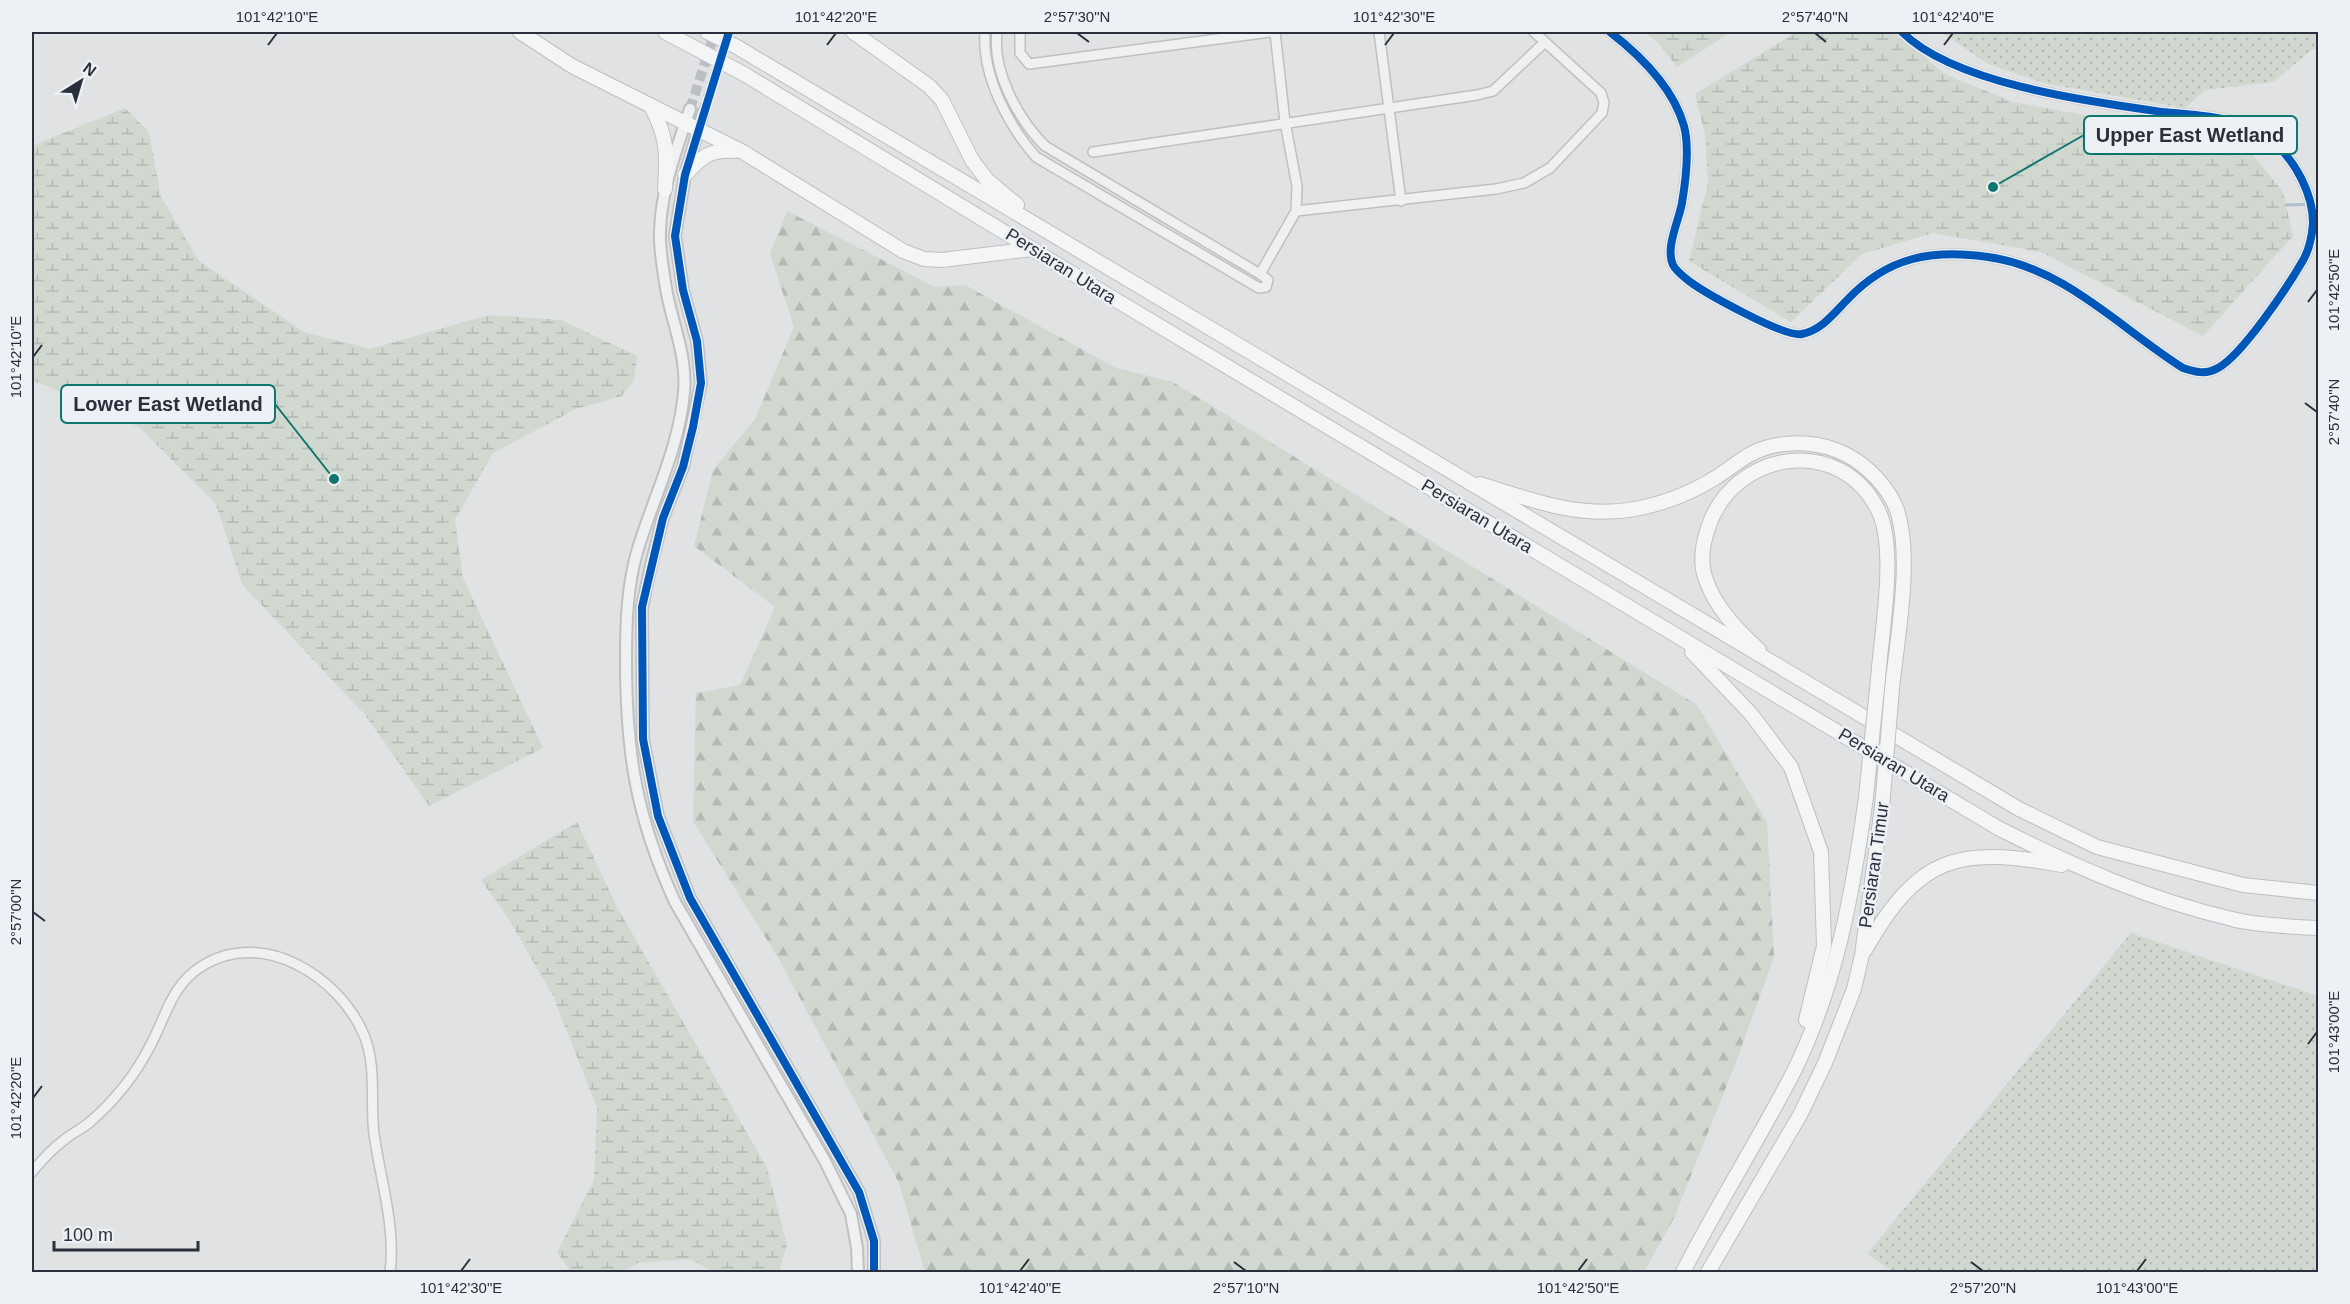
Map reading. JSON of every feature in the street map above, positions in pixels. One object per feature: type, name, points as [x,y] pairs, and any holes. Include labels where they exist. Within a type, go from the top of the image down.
[{"type":"main road","points":[[520,32],[572,66],[743,152],[903,251],[924,259],[942,260],[1033,249]]},
{"type":"main road","name":"Persiaran Utara","points":[[665,32],[744,74],[1998,828],[2076,867],[2234,920],[2317,928]]},
{"type":"main road","name":"Persiaran Utara","points":[[707,32],[1038,225],[1455,476],[2019,809],[2097,847],[2243,885],[2319,893]]},
{"type":"main road","points":[[853,32],[929,86],[942,100],[972,160],[987,180],[1038,225]]},
{"type":"main road","points":[[651,106],[664,133],[667,146],[665,189]]},
{"type":"main road","points":[[685,175],[709,152],[718,150],[743,152]]},
{"type":"main road","name":"Persiaran Timur","points":[[1455,476],[1547,506],[1604,512],[1636,509],[1677,496],[1717,477],[1744,457],[1765,448],[1786,443],[1812,444],[1835,449],[1870,470],[1898,512],[1904,551],[1882,807],[1862,955],[1854,988],[1825,1063],[1768,1172],[1708,1272]]},
{"type":"main road","name":"Persiaran Timur","points":[[1683,1272],[1793,1072],[1833,972],[1854,883],[1866,797],[1878,679],[1888,545],[1879,513],[1864,490],[1845,474],[1826,464],[1806,459],[1765,466],[1734,485],[1721,499],[1706,534],[1702,555],[1705,577],[1727,617],[1778,668]]},
{"type":"main road","points":[[1674,635],[1745,708],[1791,767],[1821,852],[1824,946],[1793,1072]]},
{"type":"main road","points":[[1862,955],[1899,898],[1933,870],[1982,855],[2012,856],[2076,867]]},
{"type":"street","points":[[985,32],[991,73],[1004,110],[1020,138],[1036,157],[1263,289],[1269,284],[1268,280],[1260,274],[1045,146],[1031,132],[1016,108],[1000,68],[997,32]]},
{"type":"street","points":[[1020,32],[1020,53],[1029,64],[1270,32]]},
{"type":"street","points":[[1260,274],[1296,211],[1297,186],[1285,122],[1275,32]]},
{"type":"street","points":[[1379,32],[1401,201]]},
{"type":"street","points":[[1296,211],[1496,189],[1524,183],[1550,168],[1602,112],[1604,103],[1600,93],[1534,32]]},
{"type":"street","points":[[1610,32],[1637,55],[1663,83],[1684,126],[1687,149],[1682,201],[1671,255],[1673,264],[1689,281],[1780,331],[1800,335],[1825,323],[1864,282],[1885,268],[1906,259],[1933,256],[1988,257],[2037,272],[2062,284],[2183,368],[2206,372],[2228,361],[2241,348],[2303,261],[2310,243],[2313,223],[2310,200],[2300,174],[2277,145],[2263,133],[2221,119],[2030,90],[1947,61],[1926,50],[1902,32]]},
{"type":"street","points":[[1093,153],[1285,122],[1388,110],[1493,91],[1545,42]]},
{"type":"street","points":[[690,109],[665,189],[659,233],[667,295],[682,347],[684,389],[680,428],[637,554],[627,605],[628,742],[634,785],[656,860],[675,902],[825,1161],[851,1214],[857,1248],[858,1272]]},
{"type":"street","points":[[703,113],[685,175],[675,236],[683,290],[698,341],[701,383],[691,437],[683,467],[663,518],[642,607],[643,739],[658,816],[676,867],[690,898],[723,957],[859,1192],[874,1240],[874,1272]]},
{"type":"street","points":[[32,1172],[62,1141],[89,1123],[111,1102],[150,1047],[170,999],[189,974],[217,957],[233,953],[252,953],[274,957],[296,964],[327,985],[348,1006],[365,1038],[374,1093],[374,1130],[391,1240],[390,1272]]},
{"type":"green space","points":[[1645,32],[1731,32],[1677,67],[1658,43]]},
{"type":"green space","points":[[1797,32],[1892,32],[1947,75],[2013,102],[2214,139],[2251,152],[2283,192],[2293,236],[2203,336],[2041,252],[1933,233],[1862,254],[1791,322],[1689,261],[1708,183],[1705,134],[1695,94]]},
{"type":"green space","points":[[1941,32],[2318,32],[2318,49],[2313,49],[2273,82],[2205,90],[2185,108],[2047,84],[1988,64]]},
{"type":"green space","points":[[125,108],[149,132],[161,197],[199,261],[304,332],[370,349],[489,315],[561,320],[637,356],[634,380],[622,396],[576,409],[493,453],[455,520],[463,578],[543,748],[429,806],[366,716],[242,584],[216,504],[139,427],[40,383],[32,382],[32,146]]},
{"type":"green space","points":[[787,211],[935,287],[965,285],[1116,368],[1173,382],[1697,705],[1767,822],[1774,957],[1735,1065],[1674,1218],[1644,1272],[925,1272],[899,1183],[780,961],[693,821],[696,693],[740,685],[775,607],[694,546],[713,470],[755,419],[794,327],[770,254]]},
{"type":"green space","points":[[577,822],[617,907],[767,1168],[787,1245],[779,1272],[714,1272],[690,1259],[638,1263],[622,1272],[571,1272],[557,1252],[594,1180],[597,1108],[553,996],[508,918],[481,880]]},
{"type":"green space","points":[[2131,933],[2318,996],[2318,1272],[1894,1272],[1867,1254]]},
{"type":"waterway","points":[[2286,205],[2318,204]]},
{"type":"tunnel","points":[[690,109],[715,32]]},
{"type":"tunnel","points":[[703,113],[729,32]]},
{"type":"cycle path","points":[[729,32],[685,175],[675,236],[683,290],[697,341],[701,383],[683,467],[663,518],[642,607],[643,739],[658,816],[690,898],[859,1192],[874,1241],[874,1272]]},
{"type":"cycle path","points":[[1610,32],[1633,51],[1664,85],[1684,126],[1687,144],[1686,174],[1682,203],[1672,242],[1673,265],[1689,281],[1745,314],[1779,329],[1802,334],[1822,325],[1863,285],[1895,265],[1929,256],[1967,255],[2016,263],[2067,286],[2183,368],[2209,372],[2228,361],[2239,350],[2275,304],[2295,273],[2307,253],[2312,233],[2312,212],[2307,190],[2290,160],[2275,143],[2263,134],[2237,122],[2207,116],[2099,103],[1988,78],[1925,50],[1902,32]]},
{"type":"place","name":"Upper East Wetland","points":[[1993,187]]},
{"type":"place","name":"Lower East Wetland","points":[[334,479]]}]
